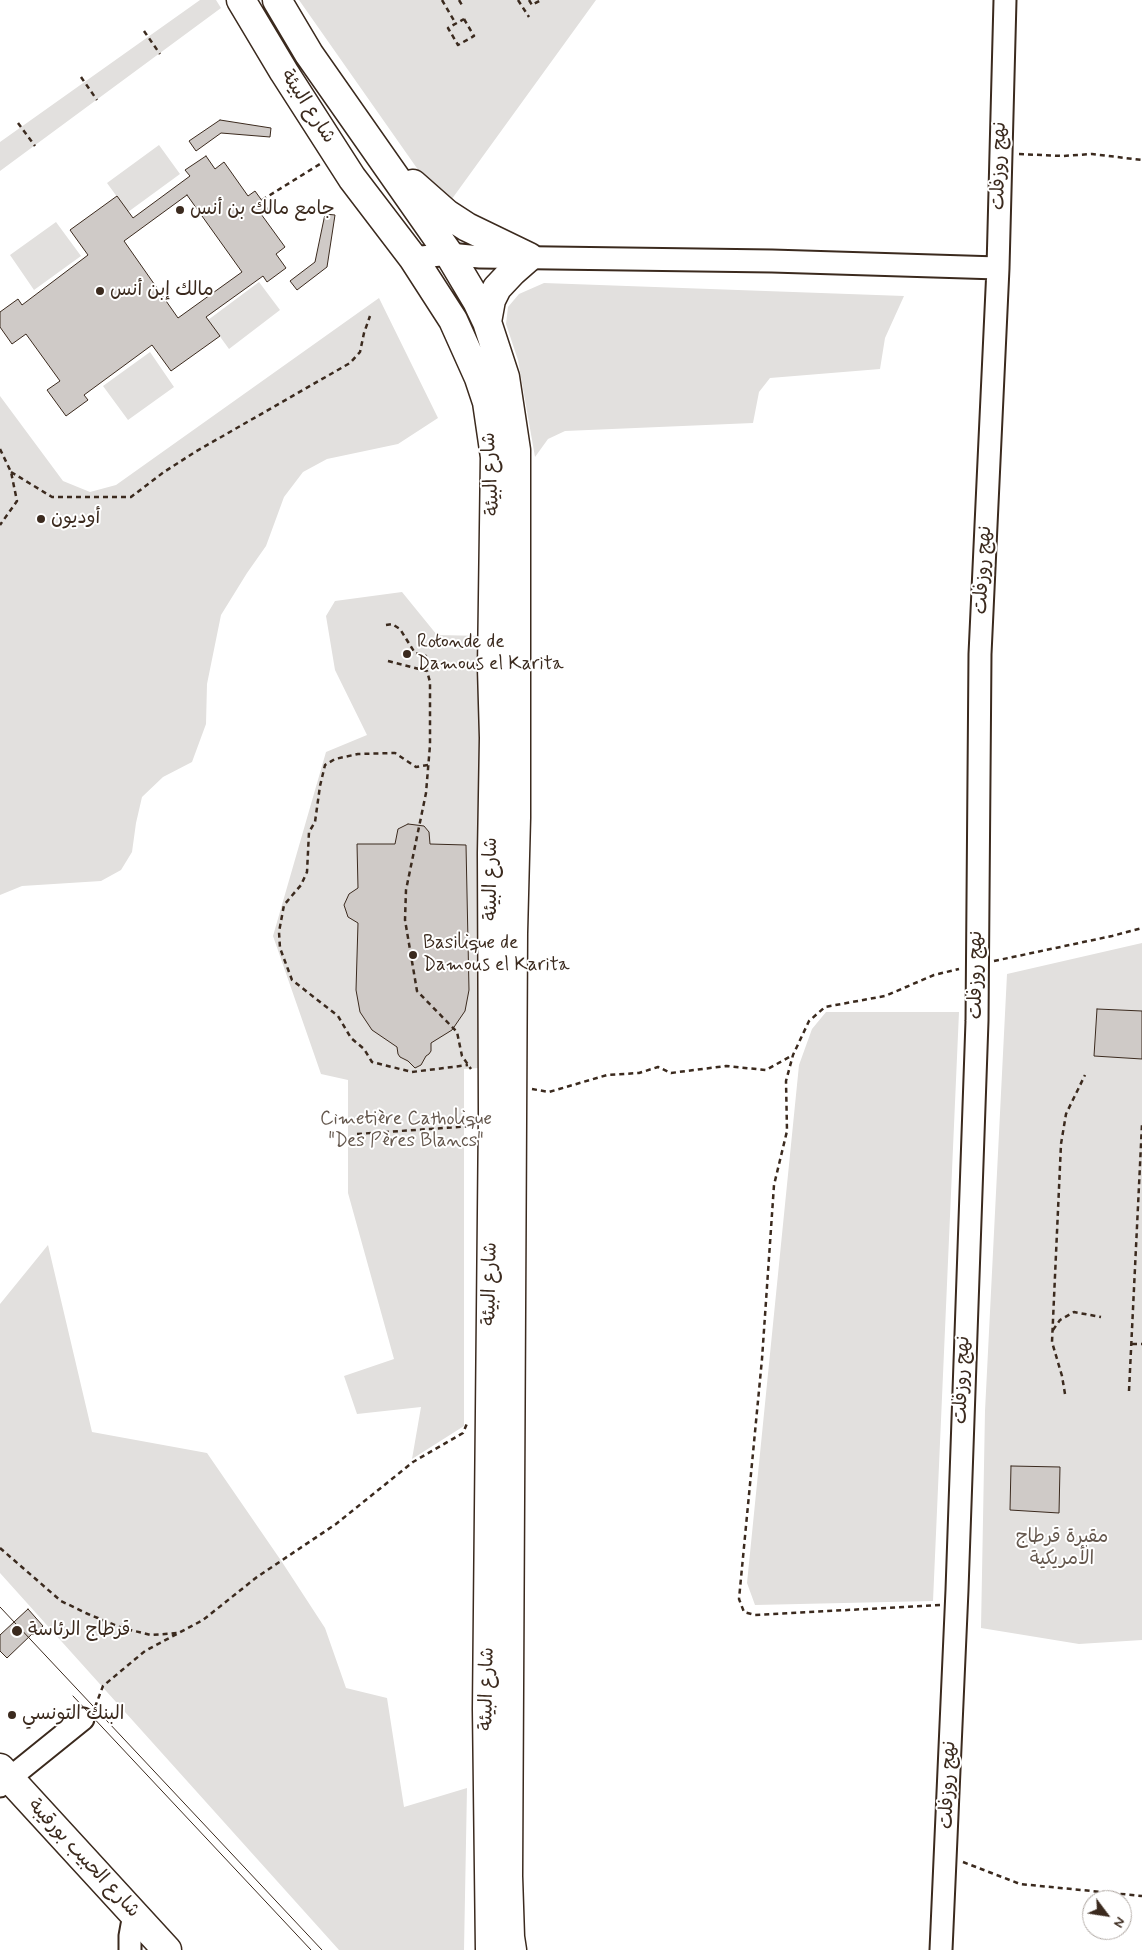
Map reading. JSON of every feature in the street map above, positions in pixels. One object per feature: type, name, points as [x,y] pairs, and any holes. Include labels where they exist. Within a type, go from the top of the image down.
[{"type":"main road","name":"شارع البيئة","points":[[241,0],[284,72],[352,178],[413,258],[453,320],[476,370],[487,402],[495,457],[492,853],[479,1119],[490,1950]]},
{"type":"main road","name":"شارع البيئة","points":[[277,0],[309,54],[377,149],[448,254],[477,301],[487,322],[505,377],[516,450],[516,818],[513,933],[508,1876],[512,1950]]},
{"type":"main road","points":[[377,149],[447,214],[529,257],[513,270],[497,288],[491,300],[487,322]]},
{"type":"main road","name":"شارع الحبيب بورقيبة","points":[[3,1777],[167,1950]]},
{"type":"street","name":"نهج روزفلت","points":[[941,1950],[956,1605],[977,1021],[980,654],[998,268],[1005,0]]},
{"type":"street","points":[[413,258],[448,254],[772,260],[998,268]]},
{"type":"street","points":[[3,1777],[83,1719]]},
{"type":"street","points":[[130,1950],[131,1931],[137,1917]]},
{"type":"path","points":[[442,0],[456,24]]},
{"type":"path","points":[[459,0],[462,5]]},
{"type":"path","points":[[518,0],[529,18]]},
{"type":"path","points":[[529,0],[532,5],[541,0]]},
{"type":"path","points":[[464,18],[474,36],[458,45],[448,28],[456,24],[464,18]]},
{"type":"path","points":[[144,31],[160,54]]},
{"type":"path","points":[[81,77],[97,100]]},
{"type":"path","points":[[18,124],[35,146]]},
{"type":"path","points":[[1000,154],[1062,156],[1092,154],[1142,160]]},
{"type":"path","points":[[262,200],[325,160]]},
{"type":"path","points":[[12,472],[52,497],[131,497],[164,472],[196,452],[350,363],[360,352],[370,316]]},
{"type":"path","points":[[0,449],[12,472],[16,501],[0,525]]},
{"type":"path","points":[[386,625],[392,624],[400,629],[415,653],[426,656],[430,682],[430,745],[426,792],[406,890],[405,920],[417,990],[457,1032],[462,1056],[474,1074]]},
{"type":"path","points":[[388,661],[427,671]]},
{"type":"path","points":[[428,766],[416,767],[395,754],[358,754],[335,759],[325,765],[315,822],[309,832],[307,872],[284,905],[279,932],[280,948],[292,980],[338,1016],[351,1038],[364,1049],[372,1062],[412,1072],[468,1065]]},
{"type":"path","points":[[956,1605],[755,1615],[744,1612],[739,1599],[763,1350],[774,1185],[786,1130],[786,1081],[793,1055],[809,1021],[825,1007],[885,996],[934,975],[1142,928]]},
{"type":"path","points":[[513,1086],[549,1092],[607,1075],[639,1073],[658,1066],[671,1073],[726,1066],[766,1070],[793,1055]]},
{"type":"path","points":[[1065,1394],[1052,1342],[1061,1144],[1066,1114],[1085,1075]]},
{"type":"path","points":[[357,1134],[479,1119]]},
{"type":"path","points":[[1129,1391],[1142,1124]]},
{"type":"path","points":[[1052,1332],[1060,1320],[1074,1312],[1101,1317]]},
{"type":"path","points":[[1132,1344],[1142,1344]]},
{"type":"path","points":[[83,1719],[95,1709],[103,1686],[145,1651],[203,1620],[257,1577],[336,1524],[413,1462],[463,1434],[468,1419]]},
{"type":"path","points":[[0,1548],[61,1601],[88,1614],[122,1628],[150,1635],[179,1632]]},
{"type":"path","points":[[945,1860],[960,1861],[1020,1884],[1142,1896]]},
{"type":"green space","points":[[200,0],[216,0],[221,8],[0,171],[0,142]]},
{"type":"green space","points":[[299,0],[596,0],[449,203],[421,174]]},
{"type":"green space","points":[[159,145],[180,174],[128,212],[107,183]]},
{"type":"green space","points":[[56,222],[81,256],[34,290],[10,255]]},
{"type":"green space","points":[[259,282],[280,310],[229,349],[208,320]]},
{"type":"green space","points":[[544,283],[904,296],[885,338],[880,369],[770,378],[759,392],[753,423],[565,431],[548,439],[535,457],[518,360],[506,324],[508,307],[519,294]]},
{"type":"green space","points":[[379,298],[438,418],[398,444],[327,459],[303,472],[284,497],[266,546],[221,615],[207,684],[206,724],[192,762],[163,777],[142,797],[132,852],[121,870],[101,881],[22,886],[0,895],[0,396],[63,481],[90,492],[116,485]]},
{"type":"green space","points":[[150,352],[174,387],[128,420],[103,386]]},
{"type":"green space","name":"Cimetière Catholique \"Des Pères Blancs\"","points":[[402,592],[437,635],[483,636],[479,1068],[464,1069],[464,1426],[412,1459],[421,1407],[357,1414],[344,1376],[394,1359],[348,1193],[348,1080],[321,1074],[273,936],[326,752],[367,735],[335,670],[326,616],[335,601]]},
{"type":"green space","name":"مقبرة قرطاج الأمريكية","points":[[1142,943],[1142,1640],[1079,1644],[981,1628],[985,1411],[1007,974]]},
{"type":"green space","points":[[826,1012],[959,1012],[933,1601],[755,1605],[747,1583],[799,1065],[812,1029]]},
{"type":"green space","points":[[48,1245],[92,1432],[207,1453],[325,1628],[346,1688],[387,1698],[404,1807],[467,1788],[464,1950],[339,1950],[0,1573],[0,1304]]},
{"type":"building","points":[[220,120],[271,128],[270,137],[221,133],[196,151],[189,141]]},
{"type":"building","name":"مالك إبن أنس","points":[[206,156],[215,169],[224,162],[248,196],[255,191],[268,209],[261,214],[285,247],[276,254],[286,268],[267,282],[263,276],[206,317],[220,336],[171,371],[152,345],[84,395],[88,400],[66,416],[47,390],[60,381],[26,334],[12,344],[0,327],[0,312],[18,299],[22,305],[88,255],[70,230],[117,196],[133,218],[190,176],[185,170]],"holes":[[[187,195],[242,272],[178,318],[124,241]]]},
{"type":"building","points":[[325,214],[335,215],[327,267],[297,290],[290,281],[315,262]]},
{"type":"building","name":"Basilique de Damous el Karita","points":[[408,824],[424,826],[429,832],[430,844],[466,845],[469,990],[465,1011],[452,1030],[431,1043],[431,1051],[421,1065],[415,1068],[408,1061],[400,1057],[397,1047],[372,1030],[360,1012],[356,990],[358,923],[348,917],[344,905],[349,894],[358,888],[357,844],[395,844],[398,829]]},
{"type":"building","points":[[1097,1009],[1142,1011],[1142,1059],[1094,1056]]},
{"type":"building","points":[[1011,1466],[1060,1467],[1059,1513],[1010,1510]]},
{"type":"building","points":[[28,1609],[43,1626],[7,1658],[0,1651],[0,1635]]},
{"type":"tram line","points":[[0,1607],[322,1950]]},
{"type":"tram line","points":[[73,1696],[311,1950]]},
{"type":"place","name":"جامع مالك بن أنس","points":[[180,210]]},
{"type":"place","name":"مالك إبن أنس","points":[[100,291]]},
{"type":"place","name":"أوديون","points":[[41,519]]},
{"type":"place","name":"Rotonde de Damous el Karita","points":[[407,654]]},
{"type":"place","name":"Basilique de Damous el Karita","points":[[413,955]]},
{"type":"place","name":"قرطاج الرئاسة","points":[[17,1631]]},
{"type":"place","name":"البنك التونسي","points":[[12,1715]]}]
